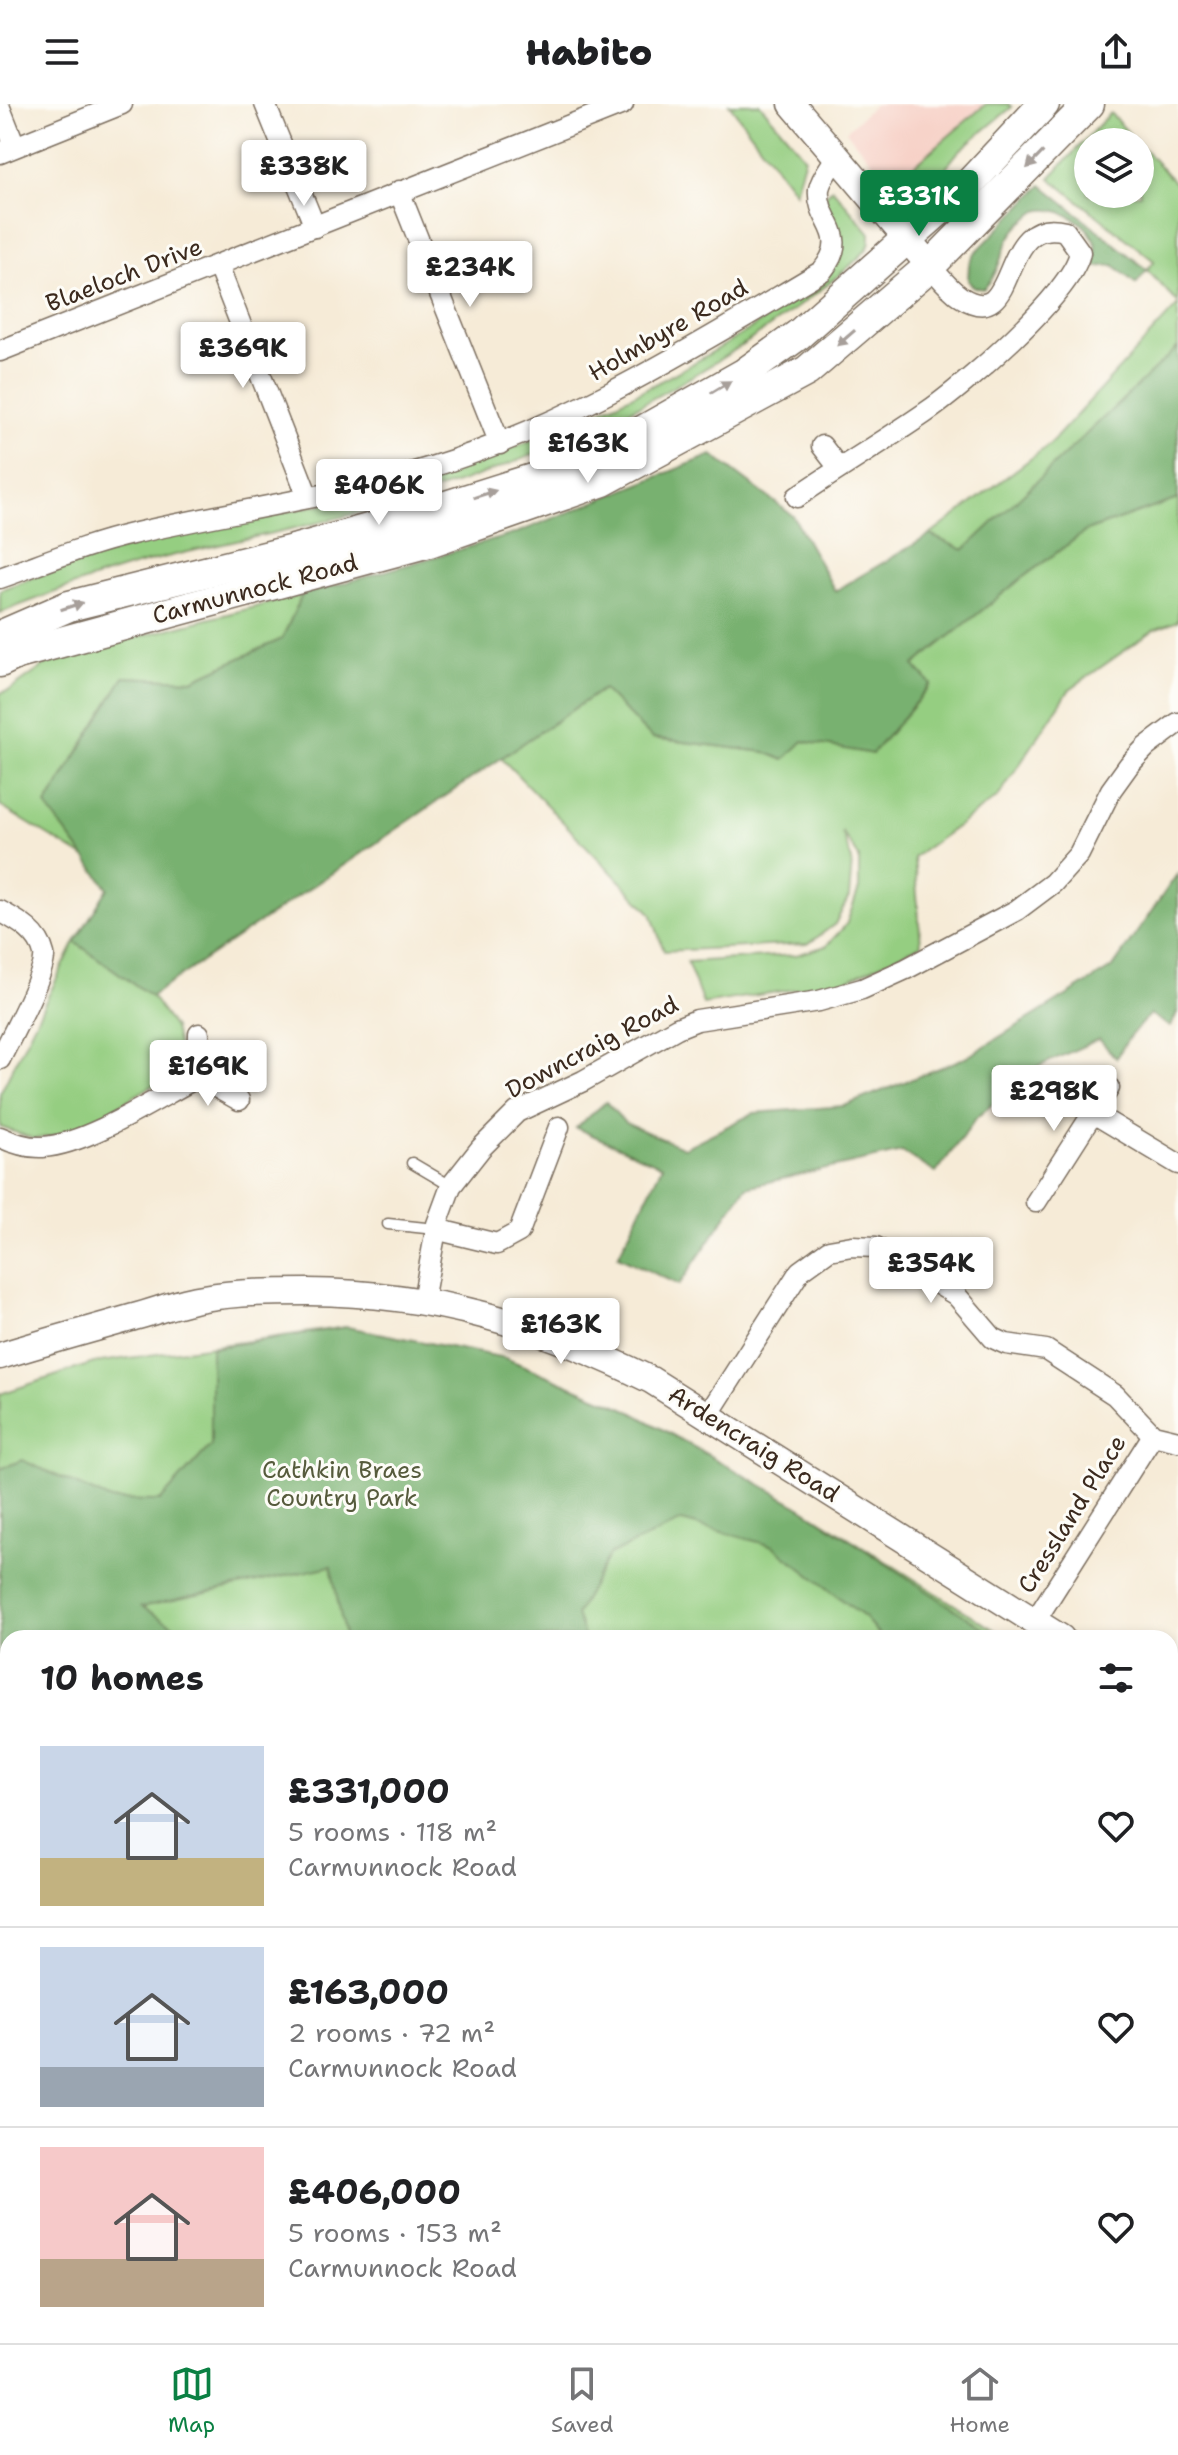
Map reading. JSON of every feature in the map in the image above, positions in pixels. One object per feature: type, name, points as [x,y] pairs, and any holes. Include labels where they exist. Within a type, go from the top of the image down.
[{"type":"main road","name":"Carmunnock Road","points":[[0,636],[69,606],[408,518],[532,479],[628,439],[745,373],[798,335],[970,183],[1044,104]]},
{"type":"main road","name":"Carmunnock Road","points":[[0,662],[17,654],[429,542],[603,481],[807,371],[930,266],[1089,104]]},
{"type":"street","points":[[0,108],[7,150],[122,104]]},
{"type":"street","points":[[265,104],[315,227]]},
{"type":"street","name":"Blaeloch Drive","points":[[0,351],[623,104]]},
{"type":"street","points":[[792,104],[930,266],[962,297],[977,303],[987,302],[1001,292],[1023,245],[1029,236],[1039,230],[1051,227],[1065,231],[1080,252],[1078,264],[1037,317],[928,412],[797,497]]},
{"type":"street","name":"Holmbyre Road","points":[[0,578],[128,534],[426,469],[500,444],[593,403],[822,271],[832,259],[835,235],[820,205],[819,186],[837,156]]},
{"type":"street","points":[[399,191],[500,444]]},
{"type":"street","points":[[218,266],[308,497]]},
{"type":"street","points":[[822,446],[839,468]]},
{"type":"street","name":"Downcraig Road","points":[[423,1301],[435,1229],[451,1186],[481,1148],[517,1112],[583,1081],[677,1028],[697,1020],[819,1001],[862,989],[1017,910],[1053,883],[1079,854],[1111,790],[1129,765],[1146,747],[1178,723]]},
{"type":"street","points":[[0,911],[25,926],[38,941],[45,957],[0,1059]]},
{"type":"street","points":[[198,1077],[199,1034]]},
{"type":"street","points":[[198,1077],[239,1100]]},
{"type":"street","points":[[0,1137],[15,1144],[39,1148],[75,1141],[198,1077]]},
{"type":"street","points":[[1036,1202],[1109,1088]]},
{"type":"street","points":[[1093,1113],[1178,1164]]},
{"type":"street","points":[[435,1229],[497,1244],[519,1232],[559,1127]]},
{"type":"street","points":[[708,1415],[800,1271],[829,1250],[852,1246],[876,1247],[956,1295],[993,1338],[1006,1344],[1046,1350],[1115,1395],[1153,1435],[1178,1441]]},
{"type":"street","name":"Ardencraig Road","points":[[0,1356],[203,1298],[272,1292],[350,1293],[423,1301],[517,1323],[591,1351],[651,1380],[1049,1630]]},
{"type":"street","name":"Cressland Place","points":[[1035,1621],[1153,1435]]},
{"type":"lane","points":[[412,1163],[451,1186]]},
{"type":"lane","points":[[388,1224],[435,1229]]},
{"type":"shaded area","points":[[875,104],[986,104],[896,181],[886,179],[846,131]]},
{"type":"green space","points":[[729,104],[760,104],[805,157],[795,192]]},
{"type":"green space","points":[[986,104],[1008,104],[1012,107],[959,151],[922,198],[912,203],[901,198],[886,179],[896,181]]},
{"type":"green space","points":[[1110,113],[1124,128],[1096,128]]},
{"type":"green space","points":[[1074,152],[1074,197],[1050,178]]},
{"type":"green space","points":[[1154,160],[1178,186],[1178,303],[1147,270],[1154,261],[1088,208],[1154,208]]},
{"type":"green space","points":[[1042,185],[1147,270],[1136,284],[1114,265],[1096,267],[1095,242],[1086,228],[1063,213],[1046,210],[1038,211],[1018,226],[990,281],[983,289],[974,287],[968,280],[969,264],[975,253]]},
{"type":"green space","points":[[832,188],[870,233],[865,251],[796,308],[700,372],[650,400],[547,449],[440,489],[356,514],[135,565],[0,613],[0,590],[38,576],[136,545],[353,497],[441,472],[559,429],[673,374],[728,343],[831,272],[826,195]]},
{"type":"green space","points":[[1178,305],[1178,347],[964,551],[930,535],[1050,444]]},
{"type":"green space","points":[[1178,347],[1178,499],[1086,531],[914,665],[931,684],[872,754],[803,741],[784,760],[765,752],[652,738],[603,689],[151,996],[75,942],[108,888],[46,806],[124,677],[192,680],[282,639],[302,595],[514,534],[712,455],[793,516],[835,591],[930,535],[964,550]]},
{"type":"green space","points":[[1178,499],[1178,621],[1154,630],[1070,689],[998,797],[914,857],[921,945],[845,981],[703,1004],[687,962],[796,955],[826,946],[846,925],[859,889],[859,857],[842,832],[852,861],[849,897],[835,924],[808,944],[664,951],[651,913],[501,758],[603,689],[652,738],[765,752],[784,759],[803,741],[872,754],[931,685],[913,666],[1086,531]]},
{"type":"green space","points":[[302,595],[282,639],[192,680],[124,677],[46,805],[85,858],[0,806],[0,693],[70,654]]},
{"type":"green space","points":[[1178,873],[1178,1010],[1171,1027],[1150,1014],[1116,1058],[1099,1039],[1037,1067],[977,1117],[936,1173],[902,1152],[746,1187],[679,1285],[618,1256],[662,1166],[576,1128],[606,1102],[625,1123],[684,1148],[754,1113],[844,1106],[967,1057],[1113,967]]},
{"type":"green space","points":[[75,942],[151,996],[174,1028],[183,1068],[69,1134],[34,1139],[0,1127],[0,1093]]},
{"type":"green space","name":"Cathkin Braes Country Park","points":[[346,1327],[505,1358],[626,1409],[802,1508],[994,1630],[0,1630],[0,1394],[94,1363]]},
{"type":"green space","name":"Cathkin Braes Country Park","points":[[347,1327],[505,1358],[626,1409],[802,1508],[986,1630],[875,1630],[863,1616],[773,1546],[682,1521],[609,1555],[576,1615],[582,1630],[343,1630],[331,1566],[142,1607],[181,1630],[0,1630],[0,1469],[22,1460],[111,1500],[160,1501],[211,1445],[211,1348]]}]
